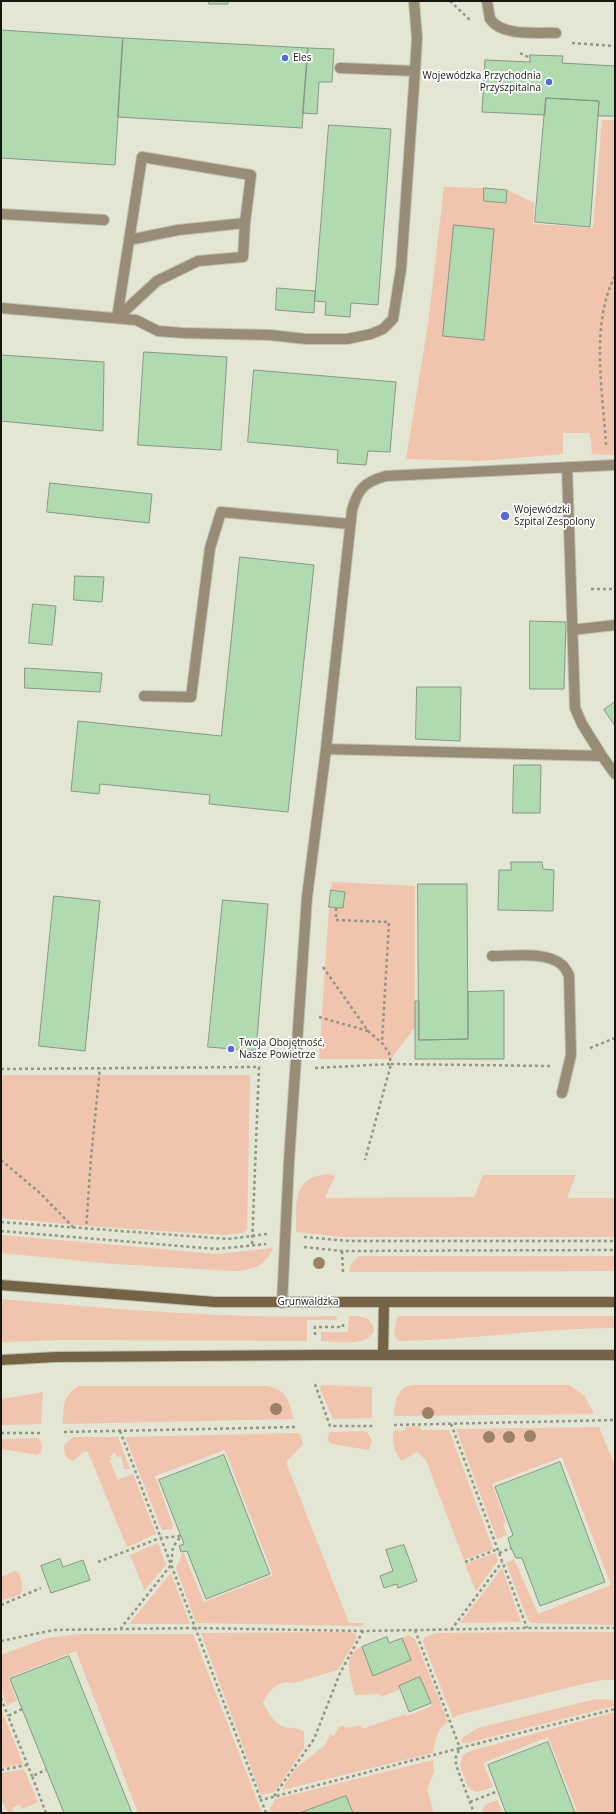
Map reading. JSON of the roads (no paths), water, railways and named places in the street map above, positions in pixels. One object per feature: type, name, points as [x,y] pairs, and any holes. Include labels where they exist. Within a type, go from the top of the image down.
[{"type":"main road","name":"Grunwaldzka","points":[[1,1285],[215,1302],[615,1302]]},
{"type":"main road","points":[[383,1355],[384,1302]]},
{"type":"main road","points":[[1,1360],[56,1357],[615,1355]]},
{"type":"lane","points":[[1,308],[136,320],[158,331],[183,333],[270,335],[306,339],[347,339],[371,334],[383,329],[393,319],[401,269],[417,38],[414,1]]},
{"type":"lane","points":[[487,1],[490,19],[500,28],[556,33]]},
{"type":"lane","points":[[340,68],[415,71]]},
{"type":"lane","points":[[142,157],[251,175],[245,223],[243,257],[198,261],[157,281],[117,318],[142,157]]},
{"type":"lane","points":[[1,214],[104,220]]},
{"type":"lane","points":[[129,240],[178,230],[245,223]]},
{"type":"lane","points":[[282,1303],[307,897],[326,748],[350,524],[352,510],[359,490],[376,479],[386,476],[615,465]]},
{"type":"lane","points":[[567,467],[575,708],[582,724],[615,774]]},
{"type":"lane","points":[[144,696],[191,697],[210,548],[221,512],[350,524]]},
{"type":"lane","points":[[572,630],[615,625]]},
{"type":"lane","points":[[326,748],[602,756]]},
{"type":"lane","points":[[492,956],[538,956],[553,958],[563,965],[569,975],[571,1060],[562,1093]]},
{"type":"place","name":"Eles","points":[[285,58]]},
{"type":"place","name":"Wojewódzka Przychodnia Przyszpitalna","points":[[549,82]]},
{"type":"place","name":"Wojewódzki Szpital Zespolony","points":[[505,516]]},
{"type":"place","name":"Twoja Obojętność, Nasze Powietrze","points":[[231,1049]]}]
